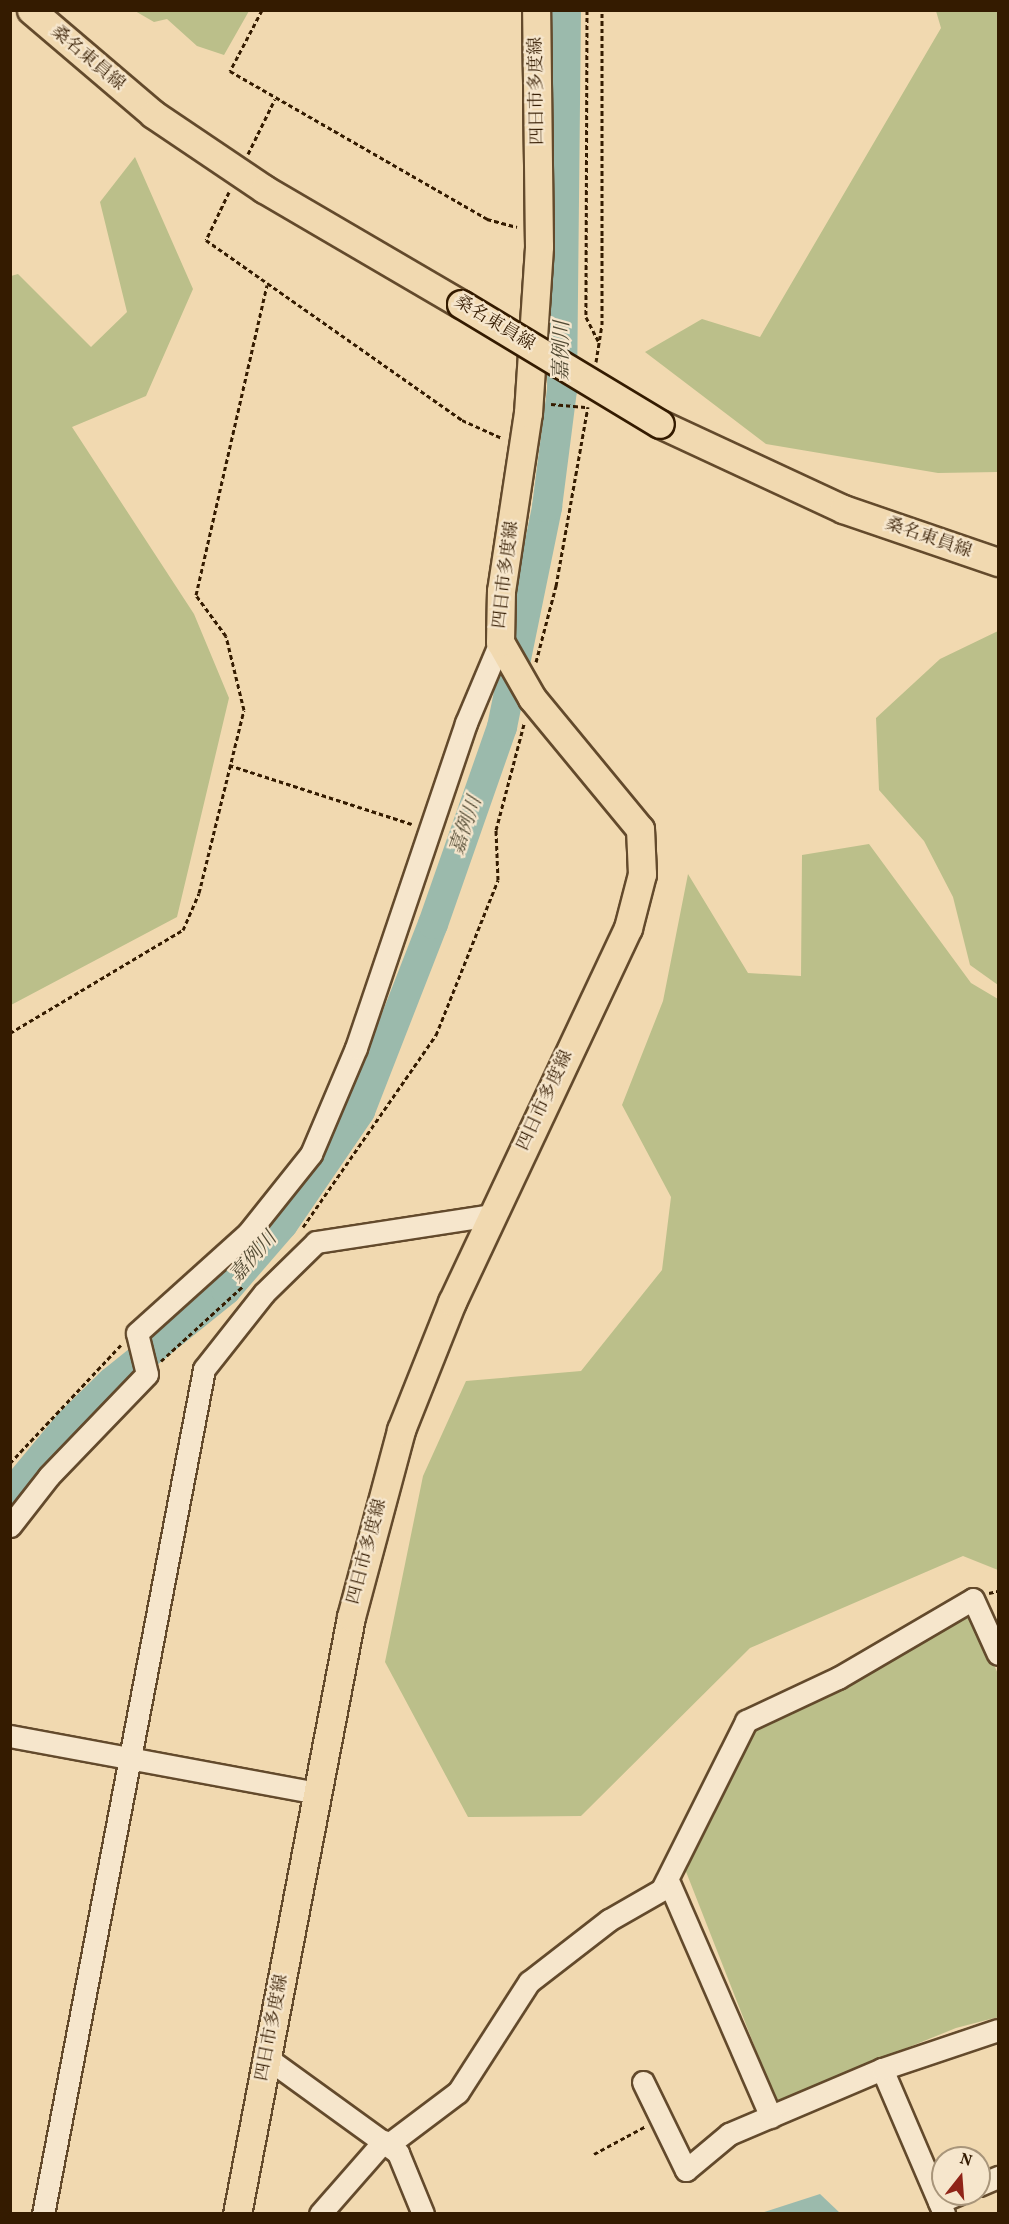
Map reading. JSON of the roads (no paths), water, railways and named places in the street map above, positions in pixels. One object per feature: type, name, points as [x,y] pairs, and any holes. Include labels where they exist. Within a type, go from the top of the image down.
[{"type":"main road","name":"桑名東員線","points":[[31,10],[153,114],[264,189],[660,424],[843,509],[999,562]]},
{"type":"main road","name":"四日市多度線","points":[[237,2214],[351,1617],[401,1430],[492,1215],[628,928],[642,874],[640,830],[532,698],[500,642],[501,591],[523,447],[539,232],[536,10]]},
{"type":"street","points":[[10,1526],[49,1476],[147,1374],[137,1333],[248,1233],[311,1154],[356,1048],[430,830],[500,642]]},
{"type":"street","points":[[44,2214],[204,1369],[264,1293],[316,1242],[492,1215]]},
{"type":"street","points":[[320,2214],[386,2142],[458,2092],[529,1982],[593,1930],[666,1887],[746,1720],[838,1678],[973,1599],[999,1654]]},
{"type":"street","points":[[10,1736],[128,1761],[318,1793]]},
{"type":"street","points":[[666,1887],[771,2117]]},
{"type":"street","points":[[643,2082],[686,2170],[729,2134],[882,2069],[999,2030]]},
{"type":"street","points":[[267,2058],[386,2142],[410,2176],[423,2214]]},
{"type":"street","points":[[882,2069],[931,2170]]},
{"type":"waterway","name":"嘉例川","points":[[10,1495],[69,1424],[112,1382],[226,1290],[283,1224],[360,1111],[433,924],[502,727],[547,507],[562,390],[566,10]]}]
